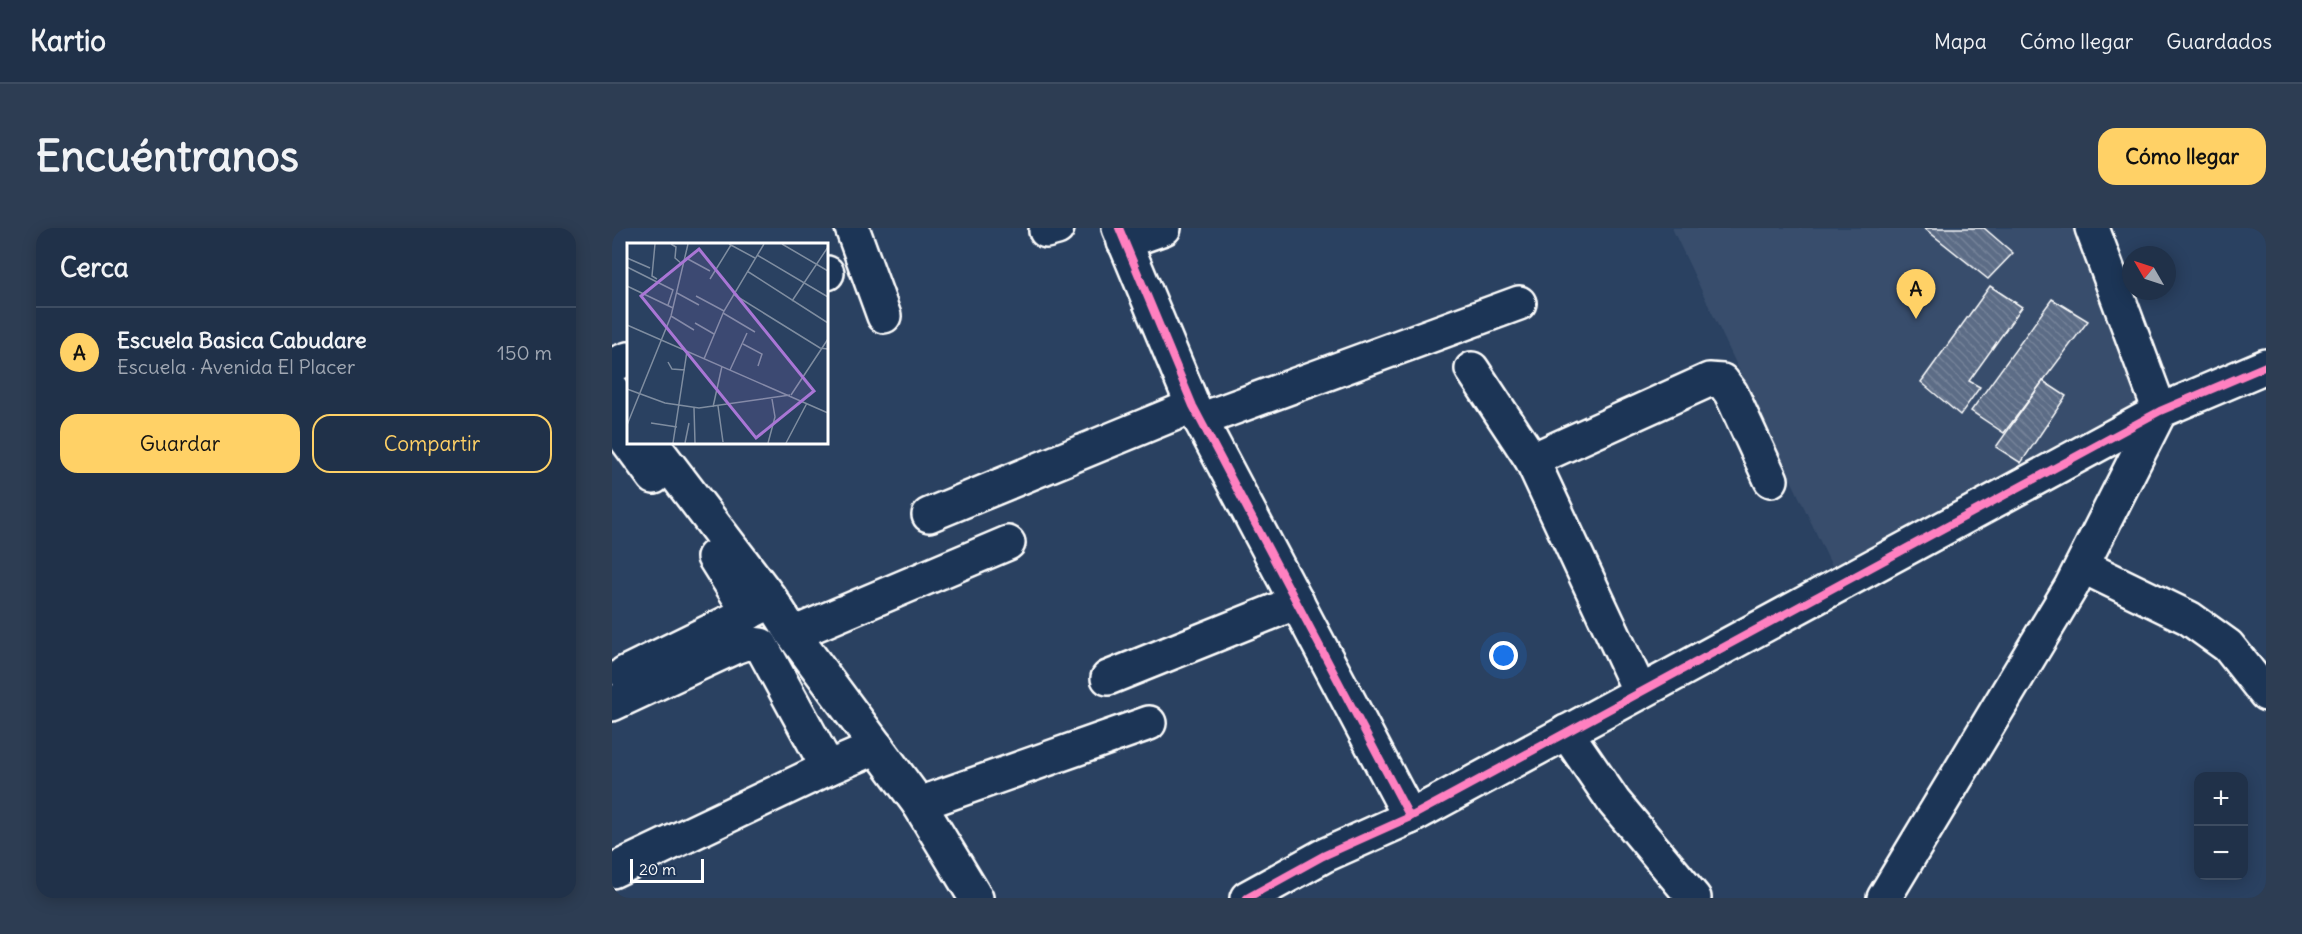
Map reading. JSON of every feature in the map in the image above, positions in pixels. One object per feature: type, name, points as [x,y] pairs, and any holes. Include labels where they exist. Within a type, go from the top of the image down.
[{"type":"street","points":[[852,228],[884,316]]},
{"type":"street","points":[[1164,228],[1122,235],[1197,413],[1410,817]]},
{"type":"street","points":[[1884,898],[2082,566],[2160,411],[2092,228]]},
{"type":"street","points":[[929,514],[1197,413],[1519,303]]},
{"type":"street","points":[[612,365],[627,359]]},
{"type":"street","points":[[1260,895],[1323,856],[1410,817],[2160,411],[2266,366]]},
{"type":"street","points":[[1472,369],[1532,460],[1640,692]]},
{"type":"street","points":[[1532,460],[1709,380],[1722,381],[1731,393],[1771,480]]},
{"type":"street","points":[[612,390],[627,411]]},
{"type":"street","points":[[612,420],[627,440]]},
{"type":"street","points":[[630,444],[718,562],[761,607],[793,634],[919,804],[976,898]]},
{"type":"street","points":[[652,444],[761,607]]},
{"type":"street","points":[[793,634],[1008,543]]},
{"type":"street","points":[[2082,566],[2188,618],[2228,646],[2266,694]]},
{"type":"street","points":[[1108,678],[1297,602]]},
{"type":"street","points":[[612,679],[761,607]]},
{"type":"street","points":[[612,704],[732,648],[746,643],[761,645],[828,768]]},
{"type":"street","points":[[919,804],[1149,723]]},
{"type":"street","points":[[1566,732],[1614,802],[1694,898]]},
{"type":"street","points":[[612,871],[877,747]]},
{"type":"shaded area","points":[[1672,228],[2086,228],[2147,409],[1837,577]]},
{"type":"building","points":[[1924,228],[1984,228],[2013,253],[1988,279]]},
{"type":"building","points":[[1990,286],[2022,307],[1969,381],[1980,387],[1960,415],[1921,382]]},
{"type":"building","points":[[2052,299],[2088,321],[2004,433],[1971,411]]},
{"type":"building","points":[[2043,381],[2066,396],[2021,463],[1996,447]]},
{"type":"cycle path","points":[[1119,228],[1193,406],[1410,817]]},
{"type":"cycle path","points":[[1247,898],[1323,856],[1410,817],[2160,411],[2266,366]]},
{"type":"place","name":"Escuela Basica Cabudare","points":[[1916,319]]}]
